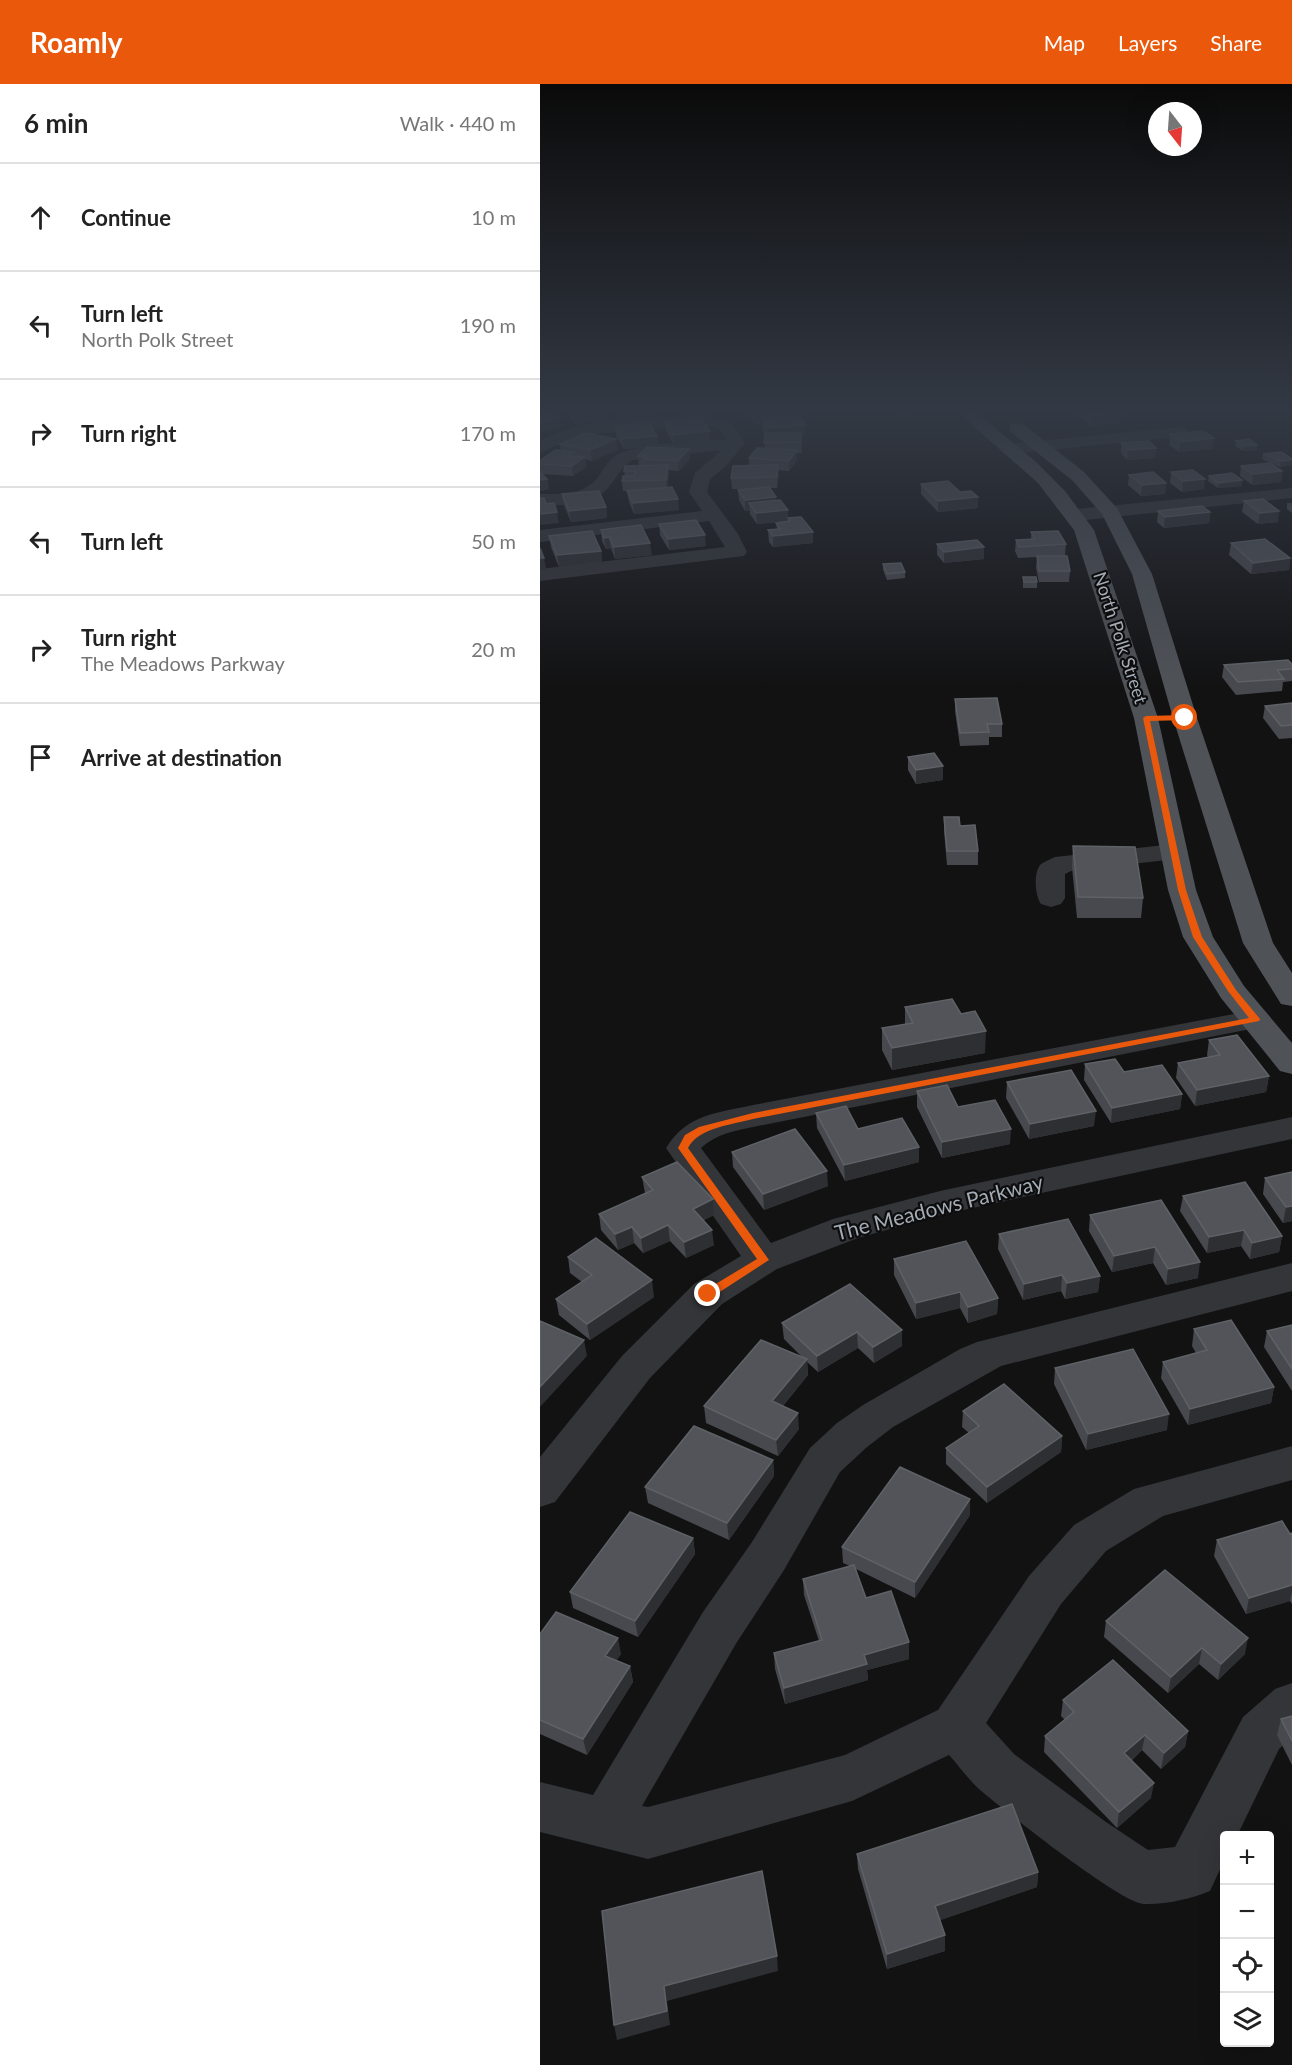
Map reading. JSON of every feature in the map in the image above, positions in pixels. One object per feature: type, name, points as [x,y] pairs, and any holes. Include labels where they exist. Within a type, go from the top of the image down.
[{"type":"main road","name":"North Polk Street","points":[[1065,501],[1076,515],[1084,530],[1146,718],[1182,890],[1198,937],[1232,991],[1292,1064]]},
{"type":"main road","name":"North Polk Street","points":[[1100,501],[1110,513],[1142,574],[1185,718],[1258,943],[1292,997]]},
{"type":"main road","points":[[1146,718],[1185,718]]},
{"type":"street","points":[[540,575],[737,552],[728,534],[704,501]]},
{"type":"street","points":[[1076,515],[1215,501]]},
{"type":"street","points":[[540,536],[713,515]]},
{"type":"street","points":[[1051,898],[1051,870],[1065,863],[1174,852]]},
{"type":"street","points":[[764,1260],[683,1148],[688,1138],[703,1129],[753,1116],[1255,1019]]},
{"type":"street","name":"The Meadows Parkway","points":[[540,1489],[636,1367],[708,1294],[764,1260],[846,1228],[940,1203],[1292,1128]]},
{"type":"street","points":[[606,1823],[626,1784],[720,1627],[768,1556],[825,1460],[852,1436],[878,1416],[974,1360],[991,1353],[1292,1277]]},
{"type":"street","points":[[540,1807],[648,1833],[852,1777],[956,1726],[1044,1590],[1090,1538],[1150,1502],[1292,1463]]},
{"type":"street","points":[[956,1726],[996,1771],[1087,1840],[1142,1877],[1191,1872],[1260,1733],[1292,1705]]},
{"type":"building","points":[[540,501],[545,501],[546,504],[554,503],[557,512],[540,514]]},
{"type":"building","points":[[565,501],[604,501],[606,507],[569,511]]},
{"type":"building","points":[[781,501],[788,510],[756,513],[749,503]]},
{"type":"building","points":[[1245,501],[1266,501],[1279,511],[1260,513]]},
{"type":"building","points":[[1202,506],[1210,512],[1165,517],[1158,511]]},
{"type":"building","points":[[801,517],[813,532],[773,536],[768,530],[780,529],[776,523],[790,521],[788,518]]},
{"type":"building","points":[[696,520],[705,535],[668,539],[659,524]]},
{"type":"building","points":[[641,525],[650,543],[614,547],[609,537],[604,538],[601,530]]},
{"type":"building","points":[[592,531],[601,551],[557,555],[549,536]]},
{"type":"building","points":[[1058,531],[1066,544],[1019,547],[1016,540],[1035,539],[1031,532]]},
{"type":"building","points":[[1265,539],[1290,558],[1253,563],[1231,543]]},
{"type":"building","points":[[977,540],[984,547],[944,552],[937,544]]},
{"type":"building","points":[[1037,556],[1067,556],[1070,571],[1039,571]]},
{"type":"building","points":[[901,563],[905,572],[887,574],[883,564]]},
{"type":"building","points":[[1023,577],[1036,577],[1037,582],[1024,582]]},
{"type":"building","points":[[1288,660],[1292,664],[1292,669],[1277,670],[1284,679],[1238,682],[1224,665]]},
{"type":"building","points":[[997,698],[1002,724],[987,724],[989,732],[960,733],[955,699]]},
{"type":"building","points":[[1292,703],[1292,725],[1281,726],[1265,706]]},
{"type":"building","points":[[934,753],[943,766],[916,770],[908,757]]},
{"type":"building","points":[[944,817],[959,817],[960,826],[975,825],[978,851],[947,851]]},
{"type":"building","points":[[1073,846],[1135,847],[1143,898],[1078,897]]},
{"type":"building","points":[[952,999],[961,1014],[975,1011],[986,1031],[892,1048],[882,1028],[913,1023],[905,1007]]},
{"type":"building","points":[[1237,1035],[1269,1076],[1197,1090],[1178,1063],[1220,1055],[1209,1040]]},
{"type":"building","points":[[1115,1059],[1124,1072],[1162,1065],[1182,1094],[1112,1108],[1085,1064]]},
{"type":"building","points":[[1071,1070],[1096,1111],[1030,1124],[1007,1082]]},
{"type":"building","points":[[947,1085],[958,1107],[995,1100],[1011,1129],[942,1142],[917,1091]]},
{"type":"building","points":[[846,1106],[858,1129],[902,1118],[919,1147],[844,1165],[816,1113]]},
{"type":"building","points":[[795,1129],[827,1171],[763,1194],[732,1152]]},
{"type":"building","points":[[677,1162],[713,1199],[693,1209],[712,1230],[684,1242],[668,1225],[641,1238],[632,1227],[615,1234],[599,1214],[653,1190],[642,1177]]},
{"type":"building","points":[[1292,1172],[1292,1206],[1286,1207],[1265,1178]]},
{"type":"building","points":[[1245,1182],[1282,1236],[1252,1243],[1244,1230],[1209,1237],[1183,1196]]},
{"type":"building","points":[[1161,1200],[1200,1262],[1168,1269],[1155,1247],[1114,1256],[1090,1215]]},
{"type":"building","points":[[1068,1219],[1100,1276],[1067,1283],[1062,1275],[1024,1284],[999,1234]]},
{"type":"building","points":[[596,1238],[652,1280],[587,1324],[556,1299],[592,1275],[568,1257]]},
{"type":"building","points":[[966,1241],[998,1298],[968,1307],[960,1292],[916,1303],[894,1259]]},
{"type":"building","points":[[850,1284],[902,1330],[873,1347],[857,1332],[817,1356],[782,1323]]},
{"type":"building","points":[[1231,1320],[1274,1387],[1190,1409],[1163,1362],[1207,1350],[1194,1329]]},
{"type":"building","points":[[540,1321],[584,1340],[540,1387]]},
{"type":"building","points":[[1292,1325],[1292,1369],[1267,1331]]},
{"type":"building","points":[[761,1340],[807,1359],[772,1401],[798,1413],[776,1440],[704,1406]]},
{"type":"building","points":[[1133,1349],[1169,1414],[1088,1434],[1055,1368]]},
{"type":"building","points":[[1004,1384],[1062,1436],[987,1487],[946,1448],[979,1426],[963,1411]]},
{"type":"building","points":[[694,1426],[773,1460],[727,1523],[645,1487]]},
{"type":"building","points":[[900,1467],[970,1499],[915,1582],[842,1547]]},
{"type":"building","points":[[630,1512],[693,1538],[635,1621],[570,1592]]},
{"type":"building","points":[[1282,1521],[1290,1534],[1292,1533],[1292,1585],[1249,1598],[1217,1540]]},
{"type":"building","points":[[854,1565],[866,1598],[891,1591],[909,1642],[864,1655],[867,1664],[784,1688],[774,1653],[822,1640],[803,1579]]},
{"type":"building","points":[[1165,1570],[1248,1638],[1221,1664],[1202,1648],[1171,1677],[1106,1621]]},
{"type":"building","points":[[556,1612],[618,1638],[605,1656],[630,1666],[583,1739],[540,1720],[540,1634]]},
{"type":"building","points":[[1113,1660],[1188,1731],[1164,1753],[1145,1735],[1124,1753],[1154,1783],[1119,1812],[1045,1736],[1074,1712],[1063,1700]]},
{"type":"building","points":[[1292,1716],[1292,1741],[1281,1719]]},
{"type":"building","points":[[1012,1804],[1038,1872],[935,1906],[945,1935],[887,1954],[857,1854]]},
{"type":"building","points":[[762,1871],[777,1956],[664,1986],[667,2011],[614,2025],[602,1911]]},
{"type":"route","points":[[708,1294],[764,1260],[683,1148],[688,1138],[703,1129],[753,1116],[1255,1019],[1232,991],[1198,937],[1182,890],[1146,718],[1185,718]]}]
